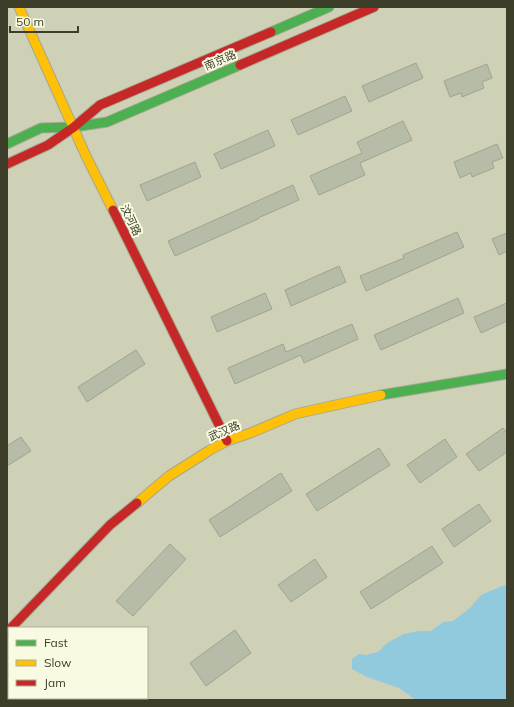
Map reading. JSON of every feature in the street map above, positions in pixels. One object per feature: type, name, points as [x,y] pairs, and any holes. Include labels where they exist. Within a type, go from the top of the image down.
[{"type":"main road","name":"汶河路","points":[[18,7],[74,126],[89,163],[228,441]]},
{"type":"main road","name":"南京路","points":[[7,164],[48,145],[100,105],[329,7]]},
{"type":"main road","name":"南京路","points":[[7,144],[41,128],[107,122],[374,7]]},
{"type":"main road","name":"武汉路","points":[[12,627],[110,525],[169,476],[210,450],[228,441],[295,414],[390,393],[507,374]]},
{"type":"water","points":[[507,584],[507,700],[416,700],[399,688],[367,677],[352,669],[352,659],[359,654],[366,655],[378,652],[387,643],[404,634],[419,631],[431,631],[443,622],[453,621],[470,608],[481,595]]},
{"type":"building","points":[[416,63],[423,78],[369,102],[362,86]]},
{"type":"building","points":[[487,64],[492,78],[482,82],[484,88],[462,97],[461,93],[450,97],[444,81]]},
{"type":"building","points":[[345,96],[352,111],[298,135],[291,120]]},
{"type":"building","points":[[403,121],[412,140],[360,163],[365,175],[319,195],[310,176],[362,153],[357,142]]},
{"type":"building","points":[[268,130],[275,146],[221,169],[214,154]]},
{"type":"building","points":[[497,144],[503,158],[492,162],[494,168],[472,177],[471,173],[460,178],[454,162]]},
{"type":"building","points":[[195,162],[201,177],[147,201],[140,185]]},
{"type":"building","points":[[293,185],[299,200],[175,256],[168,241]]},
{"type":"building","points":[[457,232],[464,247],[366,291],[360,276],[404,258],[403,255]]},
{"type":"building","points":[[507,233],[507,251],[499,255],[492,239]]},
{"type":"building","points":[[339,266],[346,282],[291,306],[285,290]]},
{"type":"building","points":[[265,293],[272,309],[217,332],[211,317]]},
{"type":"building","points":[[458,298],[464,313],[381,350],[374,335]]},
{"type":"building","points":[[507,303],[507,321],[481,333],[474,317]]},
{"type":"building","points":[[352,324],[358,339],[304,363],[301,355],[235,384],[228,368],[283,344],[286,352]]},
{"type":"building","points":[[136,350],[145,364],[87,402],[78,387]]},
{"type":"building","points":[[503,428],[507,433],[507,452],[479,471],[466,454]]},
{"type":"building","points":[[21,437],[31,451],[7,466],[7,446]]},
{"type":"building","points":[[445,439],[457,457],[420,483],[407,465]]},
{"type":"building","points":[[379,448],[390,465],[317,511],[306,494]]},
{"type":"building","points":[[281,473],[292,491],[220,537],[209,520]]},
{"type":"building","points":[[479,504],[491,521],[454,547],[442,529]]},
{"type":"building","points":[[170,544],[186,559],[133,616],[116,601]]},
{"type":"building","points":[[432,546],[443,563],[371,609],[360,592]]},
{"type":"building","points":[[315,559],[327,577],[291,602],[278,585]]},
{"type":"building","points":[[235,630],[251,653],[206,686],[190,663]]},
{"type":"traffic: fast","points":[[271,32],[329,7]]},
{"type":"traffic: fast","points":[[7,144],[41,128],[74,127],[107,122],[240,65]]},
{"type":"traffic: fast","points":[[381,395],[507,374]]},
{"type":"traffic: slow","points":[[19,7],[86,156],[113,210]]},
{"type":"traffic: slow","points":[[137,503],[169,476],[227,441],[253,432],[295,414],[381,395]]},
{"type":"traffic: jam","points":[[240,65],[374,7]]},
{"type":"traffic: jam","points":[[7,164],[48,145],[74,127],[100,105],[271,32]]},
{"type":"traffic: jam","points":[[113,210],[227,441]]},
{"type":"traffic: jam","points":[[12,627],[110,525],[137,503]]}]
